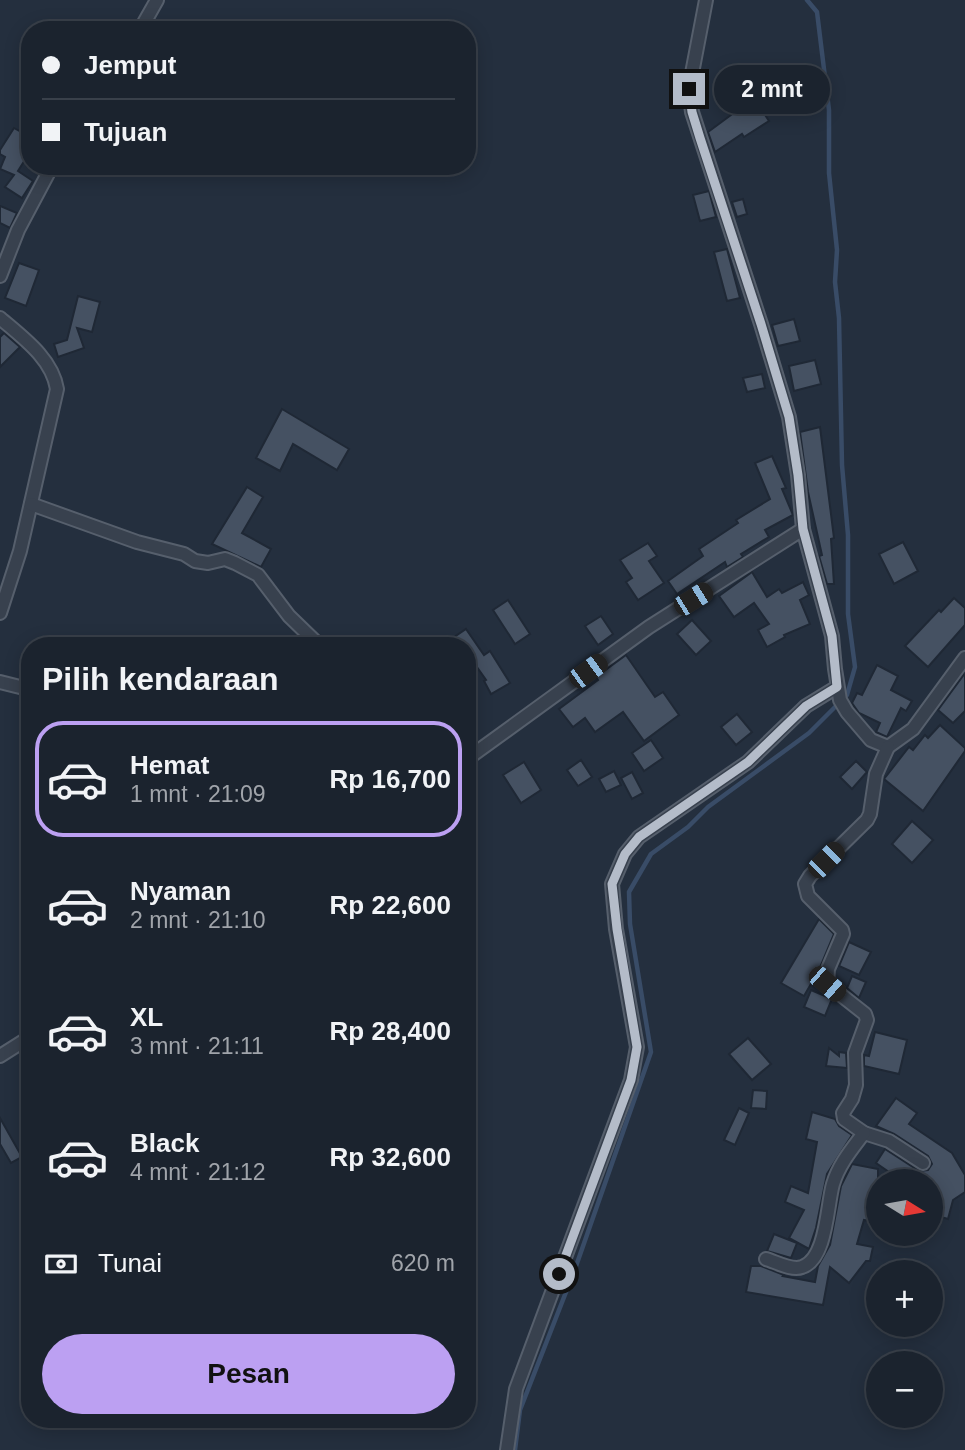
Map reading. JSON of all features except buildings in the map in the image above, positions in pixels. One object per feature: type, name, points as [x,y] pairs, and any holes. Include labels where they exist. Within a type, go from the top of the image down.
[{"type":"street","points":[[145,21],[157,0]]},
{"type":"street","points":[[706,0],[689,89],[692,112],[789,417],[803,529],[832,636],[839,693],[847,712],[871,740],[888,747]]},
{"type":"street","points":[[0,276],[18,230],[47,175]]},
{"type":"street","points":[[0,318],[35,349],[55,379],[57,389],[20,551],[0,613]]},
{"type":"street","points":[[31,504],[149,545],[184,554],[195,561],[208,563],[225,559],[235,563],[258,575],[289,616],[311,637]]},
{"type":"street","points":[[476,752],[649,627],[803,529]]},
{"type":"street","points":[[923,1163],[889,1141],[864,1133],[844,1119],[843,1113],[852,1099],[856,1085],[855,1053],[867,1020],[865,1014],[827,984],[828,969],[843,934],[808,896],[805,884],[870,814],[876,775],[888,747],[913,729],[965,658]]},
{"type":"street","points":[[0,682],[21,687]]},
{"type":"street","points":[[507,1450],[516,1388],[631,1080],[637,1047],[612,884],[625,854],[639,837],[748,762],[806,706],[839,693]]},
{"type":"street","points":[[0,1055],[21,1042]]},
{"type":"street","points":[[766,1259],[795,1268],[808,1264],[823,1239],[829,1201],[838,1170],[864,1133]]},
{"type":"waterway","points":[[515,1450],[520,1410],[575,1269],[651,1052],[630,924],[629,892],[651,854],[688,827],[708,807],[809,733],[847,695],[855,667],[848,614],[848,535],[842,465],[839,318],[835,282],[837,250],[829,173],[829,110],[817,12],[807,0]]},
{"type":"route","points":[[559,1274],[631,1080],[637,1047],[612,884],[625,854],[639,837],[748,762],[806,706],[837,687],[832,636],[803,529],[789,417],[692,112],[689,89]]}]
